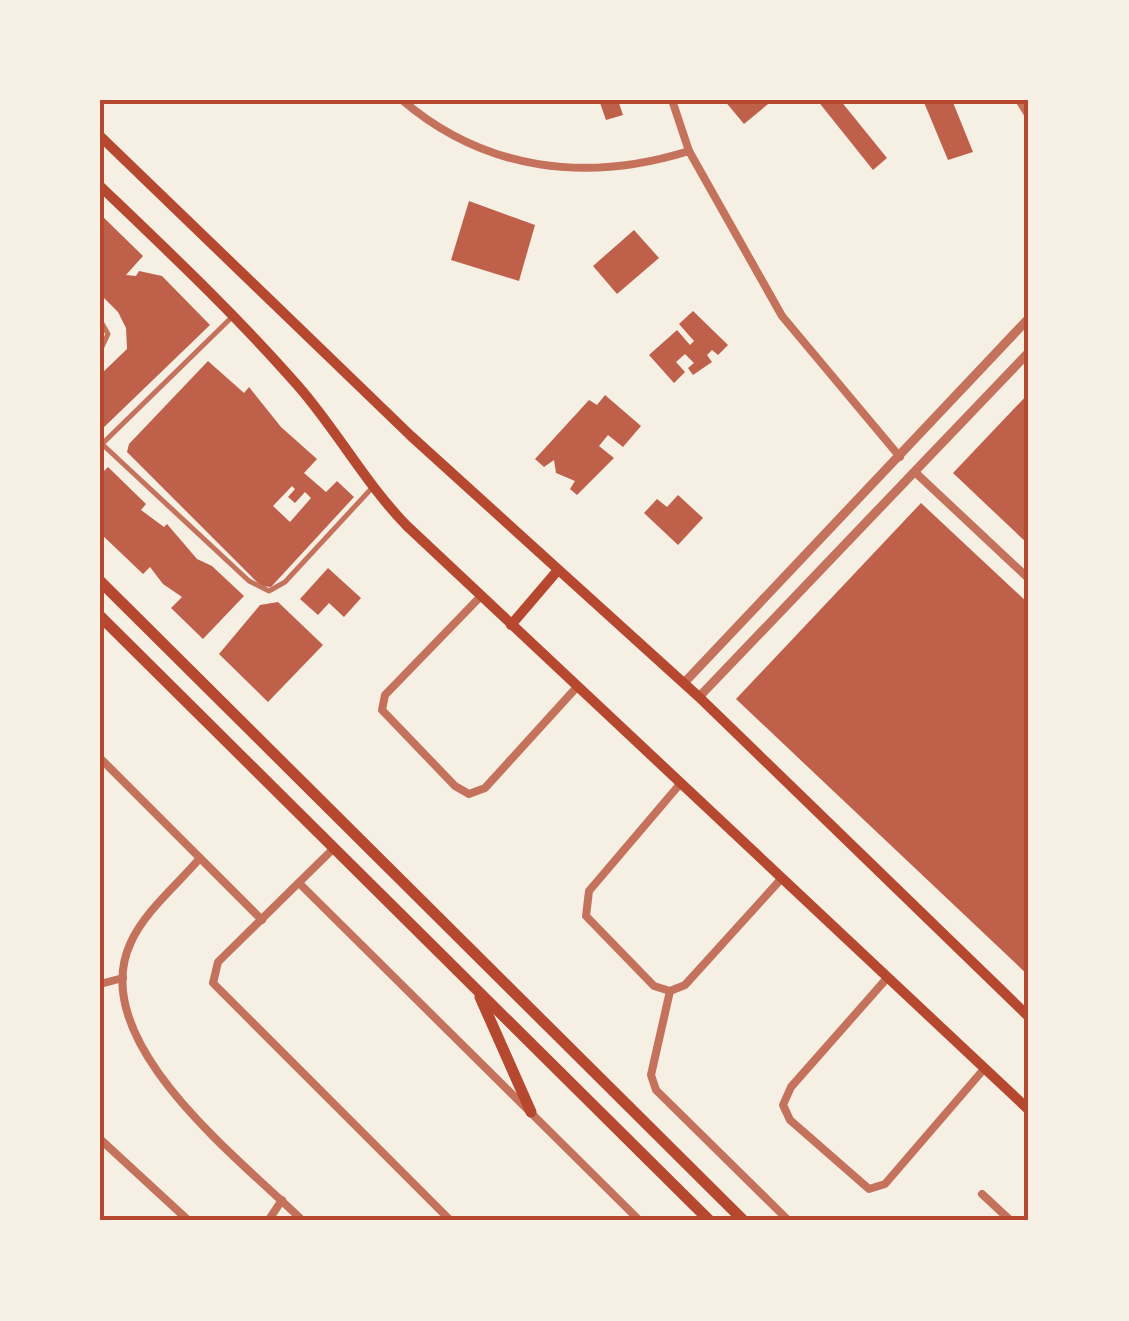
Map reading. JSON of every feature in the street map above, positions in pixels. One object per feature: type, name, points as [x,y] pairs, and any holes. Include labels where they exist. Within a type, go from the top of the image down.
[{"type":"main road","points":[[100,136],[396,422],[684,683],[1029,1017]]},
{"type":"main road","points":[[100,186],[234,315],[313,404],[370,488],[576,688],[1029,1110]]},
{"type":"main road","points":[[511,624],[558,570]]},
{"type":"main road","points":[[100,581],[744,1221]]},
{"type":"main road","points":[[100,616],[710,1221]]},
{"type":"main road","points":[[478,992],[531,1112]]},
{"type":"street","points":[[402,100],[456,138],[531,165],[611,170],[689,152]]},
{"type":"street","points":[[672,100],[689,152],[782,316],[900,457]]},
{"type":"street","points":[[1019,100],[1029,116]]},
{"type":"street","points":[[234,315],[101,445],[249,581],[269,592],[285,582],[370,488]]},
{"type":"street","points":[[684,683],[1029,318]]},
{"type":"street","points":[[100,320],[108,334],[100,351]]},
{"type":"street","points":[[699,698],[917,474],[1029,352]]},
{"type":"street","points":[[917,474],[1029,579]]},
{"type":"street","points":[[824,536],[839,553]]},
{"type":"street","points":[[481,596],[386,695],[382,710],[455,786],[469,794],[485,788],[576,688]]},
{"type":"street","points":[[100,758],[262,920]]},
{"type":"street","points":[[680,784],[588,891],[584,903],[586,916],[654,986],[670,992],[685,985],[782,878]]},
{"type":"street","points":[[334,848],[215,967],[216,988],[451,1221]]},
{"type":"street","points":[[200,858],[136,933],[126,954],[126,1014],[148,1064],[303,1221]]},
{"type":"street","points":[[299,883],[638,1220]]},
{"type":"street","points":[[888,977],[791,1087],[783,1105],[790,1120],[869,1189],[884,1184],[984,1069]]},
{"type":"street","points":[[100,984],[123,978]]},
{"type":"street","points":[[670,992],[651,1075],[656,1090],[790,1221]]},
{"type":"street","points":[[100,1139],[190,1221]]},
{"type":"street","points":[[982,1194],[1010,1221]]},
{"type":"street","points":[[268,1221],[282,1200]]},
{"type":"building","points":[[599,100],[618,100],[623,115],[606,120]]},
{"type":"building","points":[[724,100],[773,100],[744,124]]},
{"type":"building","points":[[817,100],[840,100],[887,158],[873,170]]},
{"type":"building","points":[[923,100],[952,100],[973,152],[948,160]]},
{"type":"building","points":[[469,201],[535,225],[519,281],[451,260]]},
{"type":"building","points":[[100,214],[143,256],[126,275],[136,276],[139,271],[162,276],[210,325],[100,431],[100,375],[127,349],[126,328],[118,312],[100,294]]},
{"type":"building","points":[[634,230],[659,258],[617,294],[593,266]]},
{"type":"building","points":[[693,311],[728,345],[718,355],[712,350],[707,355],[712,362],[693,375],[688,368],[694,363],[685,354],[676,362],[685,372],[674,383],[649,355],[677,330],[690,345],[694,341],[679,324]]},
{"type":"building","points":[[208,361],[244,393],[249,387],[281,427],[317,459],[304,473],[326,492],[337,481],[354,497],[271,587],[261,586],[127,452],[129,444]],"holes":[[[292,486],[295,489],[288,497],[295,503],[305,492],[311,498],[290,522],[273,506]]]},
{"type":"building","points":[[1029,393],[1029,545],[953,473]]},
{"type":"building","points":[[605,395],[641,426],[623,447],[608,435],[599,446],[614,458],[577,495],[570,489],[575,481],[556,473],[554,460],[544,467],[535,459],[589,400],[597,405]]},
{"type":"building","points":[[108,467],[146,504],[141,510],[164,527],[167,524],[197,559],[212,566],[244,596],[203,639],[171,608],[182,597],[163,584],[150,567],[143,574],[100,533],[100,475]]},
{"type":"building","points":[[678,495],[703,518],[678,545],[644,513],[657,499],[667,507]]},
{"type":"building","points":[[921,503],[1029,604],[1029,976],[736,699]]},
{"type":"building","points":[[328,568],[361,598],[344,617],[329,603],[318,615],[300,599]]},
{"type":"building","points":[[278,602],[323,645],[268,702],[219,654],[260,605]]}]
